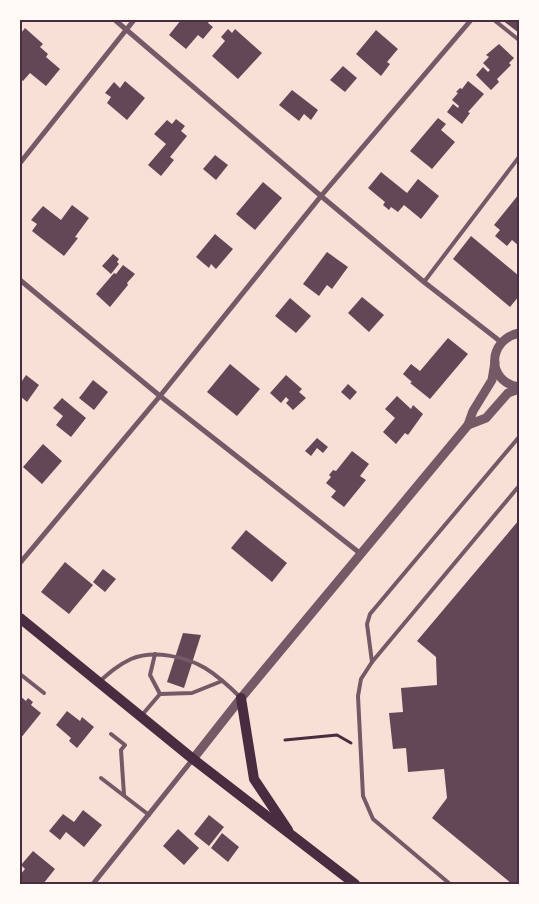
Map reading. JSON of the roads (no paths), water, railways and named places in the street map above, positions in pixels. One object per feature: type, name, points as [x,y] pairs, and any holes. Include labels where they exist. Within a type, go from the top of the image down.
[{"type":"main road","points":[[20,618],[140,717],[355,884]]},
{"type":"main road","points":[[241,698],[254,779],[293,837]]},
{"type":"street","points":[[115,20],[424,282],[501,342]]},
{"type":"street","points":[[20,163],[134,20]]},
{"type":"street","points":[[20,564],[160,396],[321,196],[470,20]]},
{"type":"street","points":[[20,280],[160,396],[361,554]]},
{"type":"street","points":[[93,884],[241,698],[468,424],[473,411],[492,380],[495,355],[501,342],[512,334],[519,332]]},
{"type":"street","points":[[495,362],[499,375],[510,384],[519,388]]},
{"type":"street","points":[[468,424],[486,418],[508,393],[519,388]]},
{"type":"lane","points":[[494,20],[519,40]]},
{"type":"lane","points":[[424,282],[519,157]]},
{"type":"lane","points":[[372,662],[367,624],[370,614],[519,437]]},
{"type":"lane","points":[[450,884],[373,819],[363,796],[358,696],[361,679],[372,662],[519,486]]},
{"type":"lane","points":[[99,683],[114,668],[132,658],[155,654],[180,658],[204,667],[241,698]]},
{"type":"lane","points":[[155,654],[150,675],[160,694]]},
{"type":"lane","points":[[20,674],[44,693]]},
{"type":"lane","points":[[140,717],[160,694],[192,693],[222,681]]},
{"type":"lane","points":[[111,734],[125,745],[121,750],[124,795]]},
{"type":"lane","points":[[101,778],[149,815]]}]
